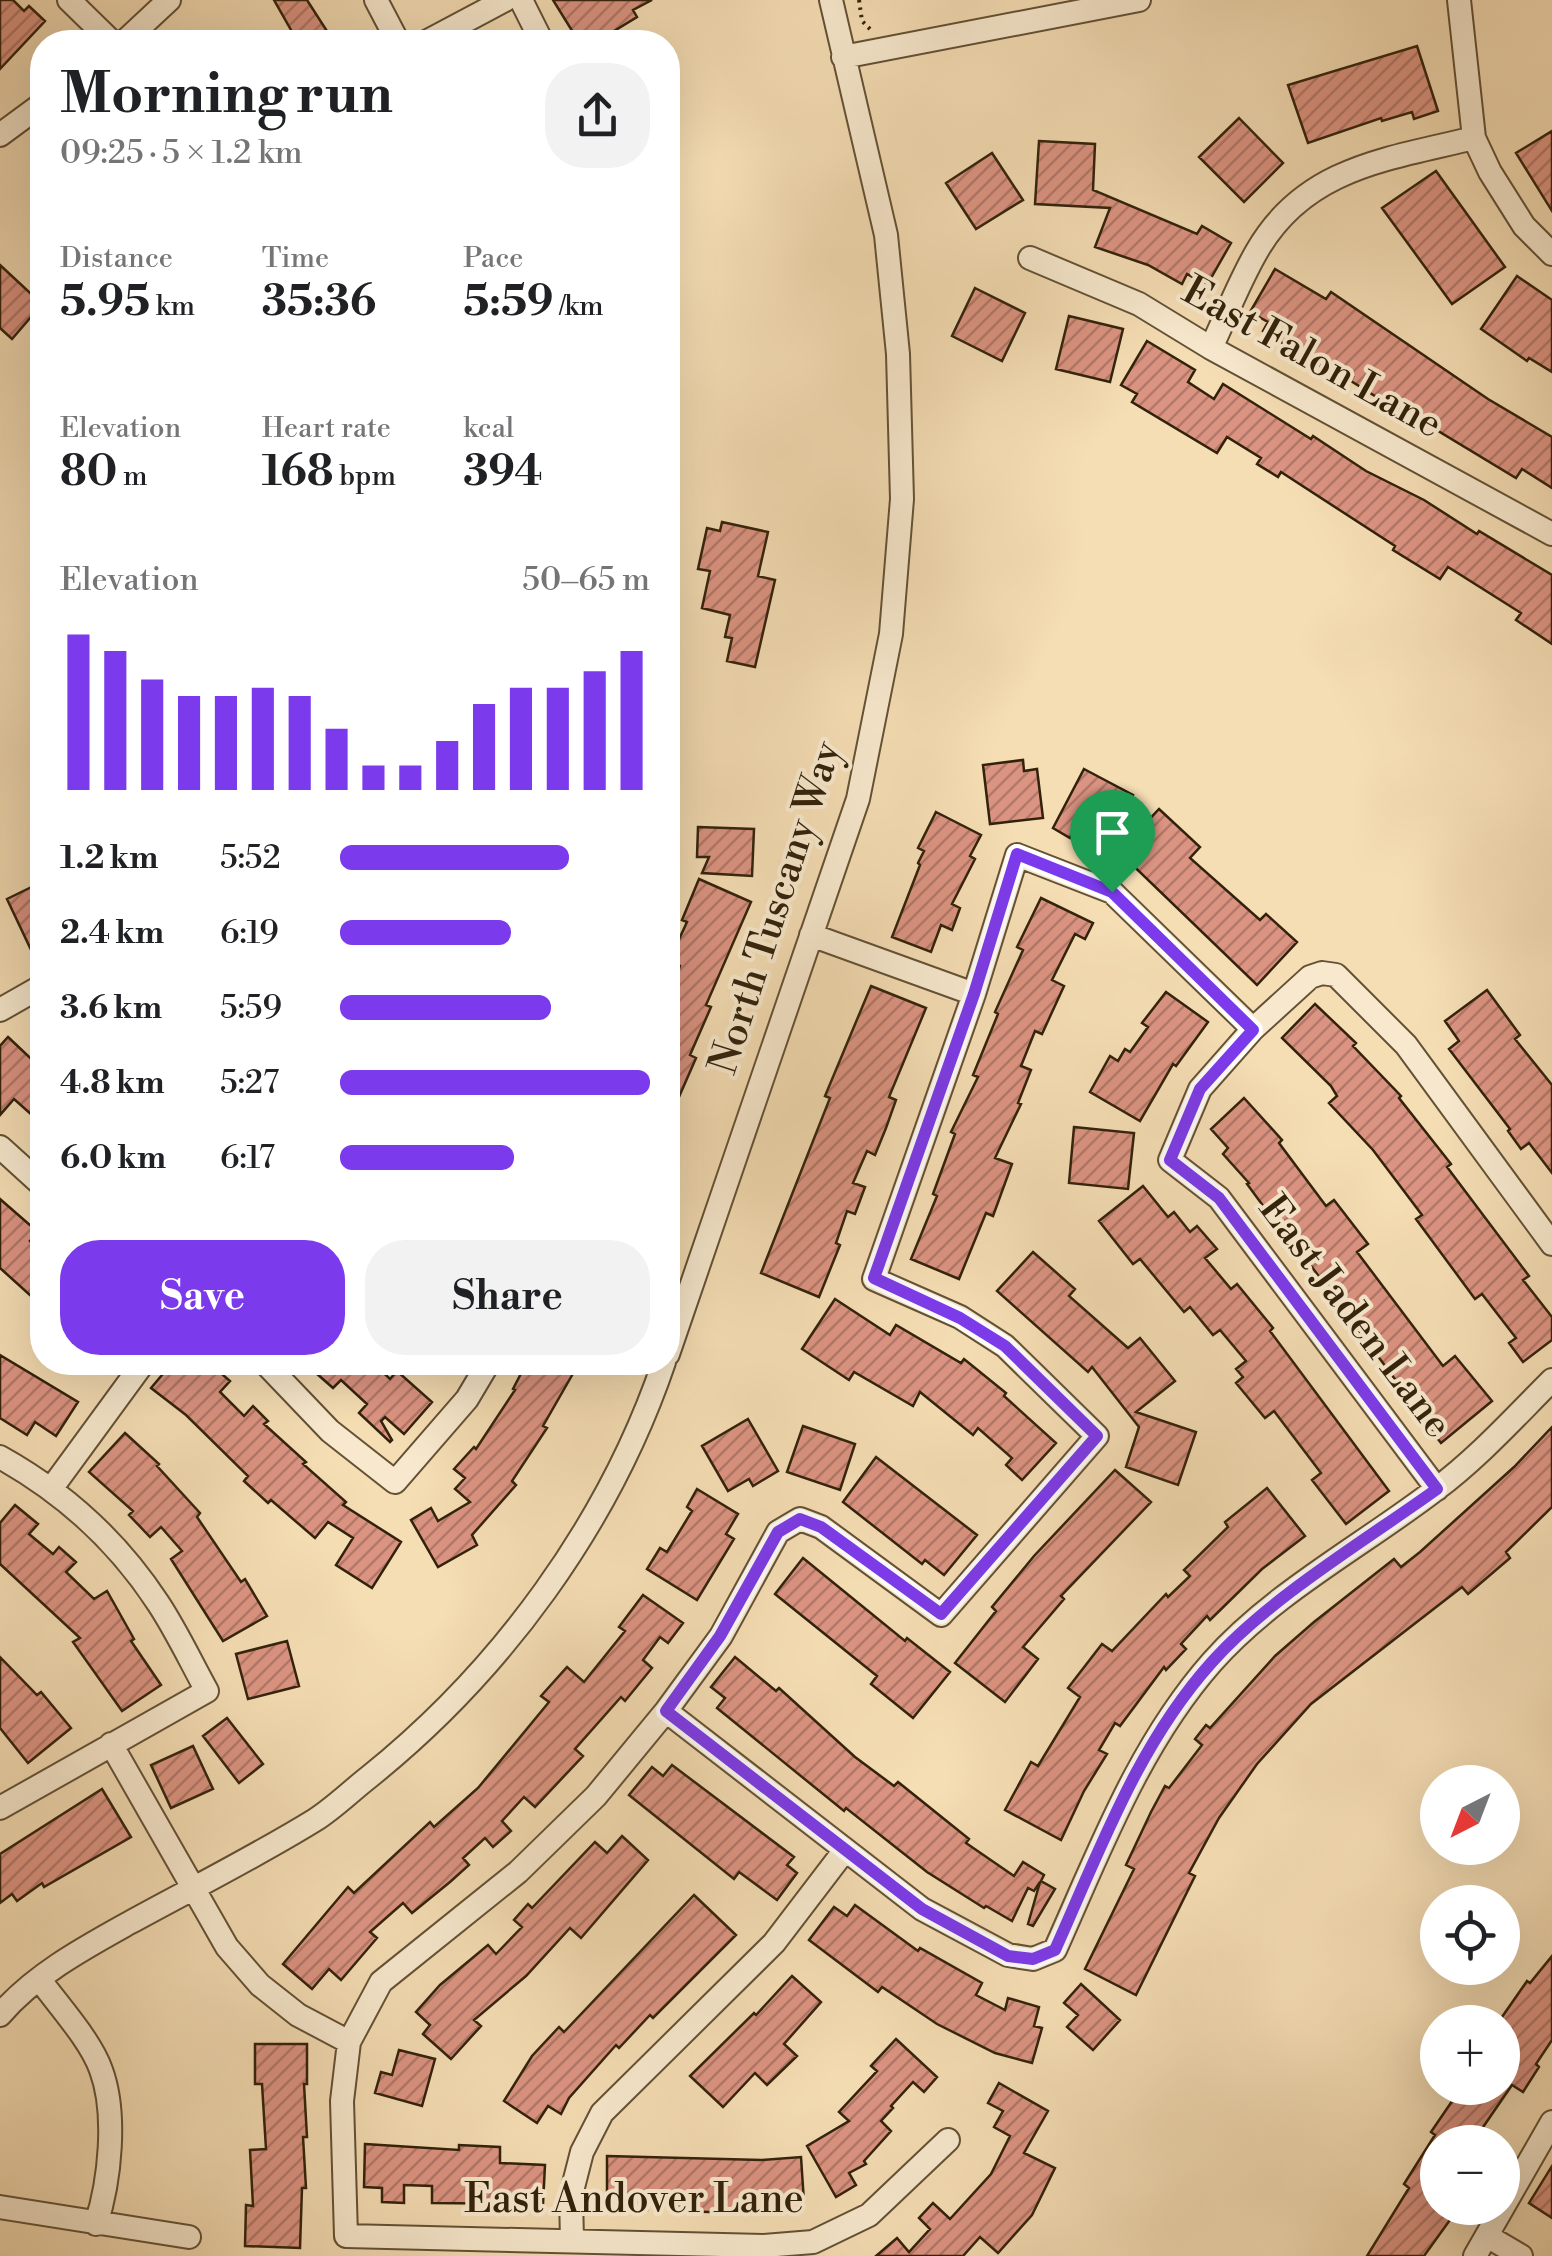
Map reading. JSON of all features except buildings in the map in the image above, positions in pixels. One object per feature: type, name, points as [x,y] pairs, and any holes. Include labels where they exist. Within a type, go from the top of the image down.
[{"type":"street","points":[[70,0],[100,30]]},
{"type":"street","points":[[137,30],[169,0]]},
{"type":"street","points":[[449,30],[505,0]]},
{"type":"street","points":[[521,0],[536,30]]},
{"type":"street","name":"North Tuscany Way","points":[[680,1319],[858,800],[892,634],[902,499],[898,354],[886,235],[831,0]]},
{"type":"street","points":[[843,57],[1139,0]]},
{"type":"street","points":[[1459,0],[1474,138],[1524,226],[1552,254]]},
{"type":"street","points":[[379,6],[392,30]]},
{"type":"street","points":[[0,135],[30,113]]},
{"type":"street","points":[[1211,348],[1258,249],[1283,216],[1318,185],[1361,166],[1474,138]]},
{"type":"street","name":"East Falon Lane","points":[[1030,258],[1139,304],[1211,348],[1552,534]]},
{"type":"street","points":[[111,1744],[227,1947],[260,1985],[298,2015],[349,2042],[382,1982],[518,1872],[596,1796],[666,1711],[720,1636],[778,1532],[800,1519],[821,1527],[941,1614],[1097,1436],[1005,1346],[960,1318],[874,1278],[974,994],[1017,854],[1112,892],[1253,1030]]},
{"type":"street","points":[[811,935],[974,994]]},
{"type":"street","name":"East Jaden Lane","points":[[1437,1489],[1219,1198],[1170,1160],[1200,1089],[1253,1030],[1310,977],[1336,974],[1406,1046],[1552,1244]]},
{"type":"street","points":[[0,1010],[30,993]]},
{"type":"street","points":[[0,1147],[30,1174]]},
{"type":"street","points":[[51,1489],[134,1375]]},
{"type":"street","points":[[276,1375],[330,1431],[395,1482],[467,1399],[481,1375]]},
{"type":"street","points":[[0,2015],[76,1952],[318,1818],[418,1738],[508,1639],[582,1538],[648,1409],[660,1375]]},
{"type":"street","points":[[666,1711],[922,1909],[1008,1956],[1033,1959],[1055,1950],[1141,1761],[1174,1709],[1214,1660],[1273,1607],[1470,1462],[1552,1380]]},
{"type":"street","points":[[0,1457],[51,1489],[89,1520],[158,1602],[207,1691],[4,1798]]},
{"type":"street","points":[[572,2241],[571,2195],[582,2152],[602,2113],[774,1943],[846,1850]]},
{"type":"street","points":[[40,1980],[100,2066],[109,2098],[106,2192],[96,2224]]},
{"type":"street","name":"East Andover Lane","points":[[349,2042],[342,2102],[346,2236],[764,2246],[814,2242],[869,2215],[948,2140]]},
{"type":"street","points":[[1521,2256],[1481,2246],[1552,2122]]},
{"type":"street","points":[[0,2208],[190,2236]]},
{"type":"path","points":[[859,0],[862,21],[873,32],[887,29]]},
{"type":"route","points":[[1017,854],[1112,892],[1253,1030],[1200,1089],[1170,1160],[1219,1198],[1437,1489],[1273,1607],[1214,1660],[1174,1709],[1141,1761],[1055,1950],[1033,1959],[1008,1956],[922,1909],[666,1711],[720,1636],[778,1532],[800,1519],[821,1527],[941,1614],[1097,1436],[1005,1346],[960,1318],[874,1278],[974,994],[1017,854]]}]
